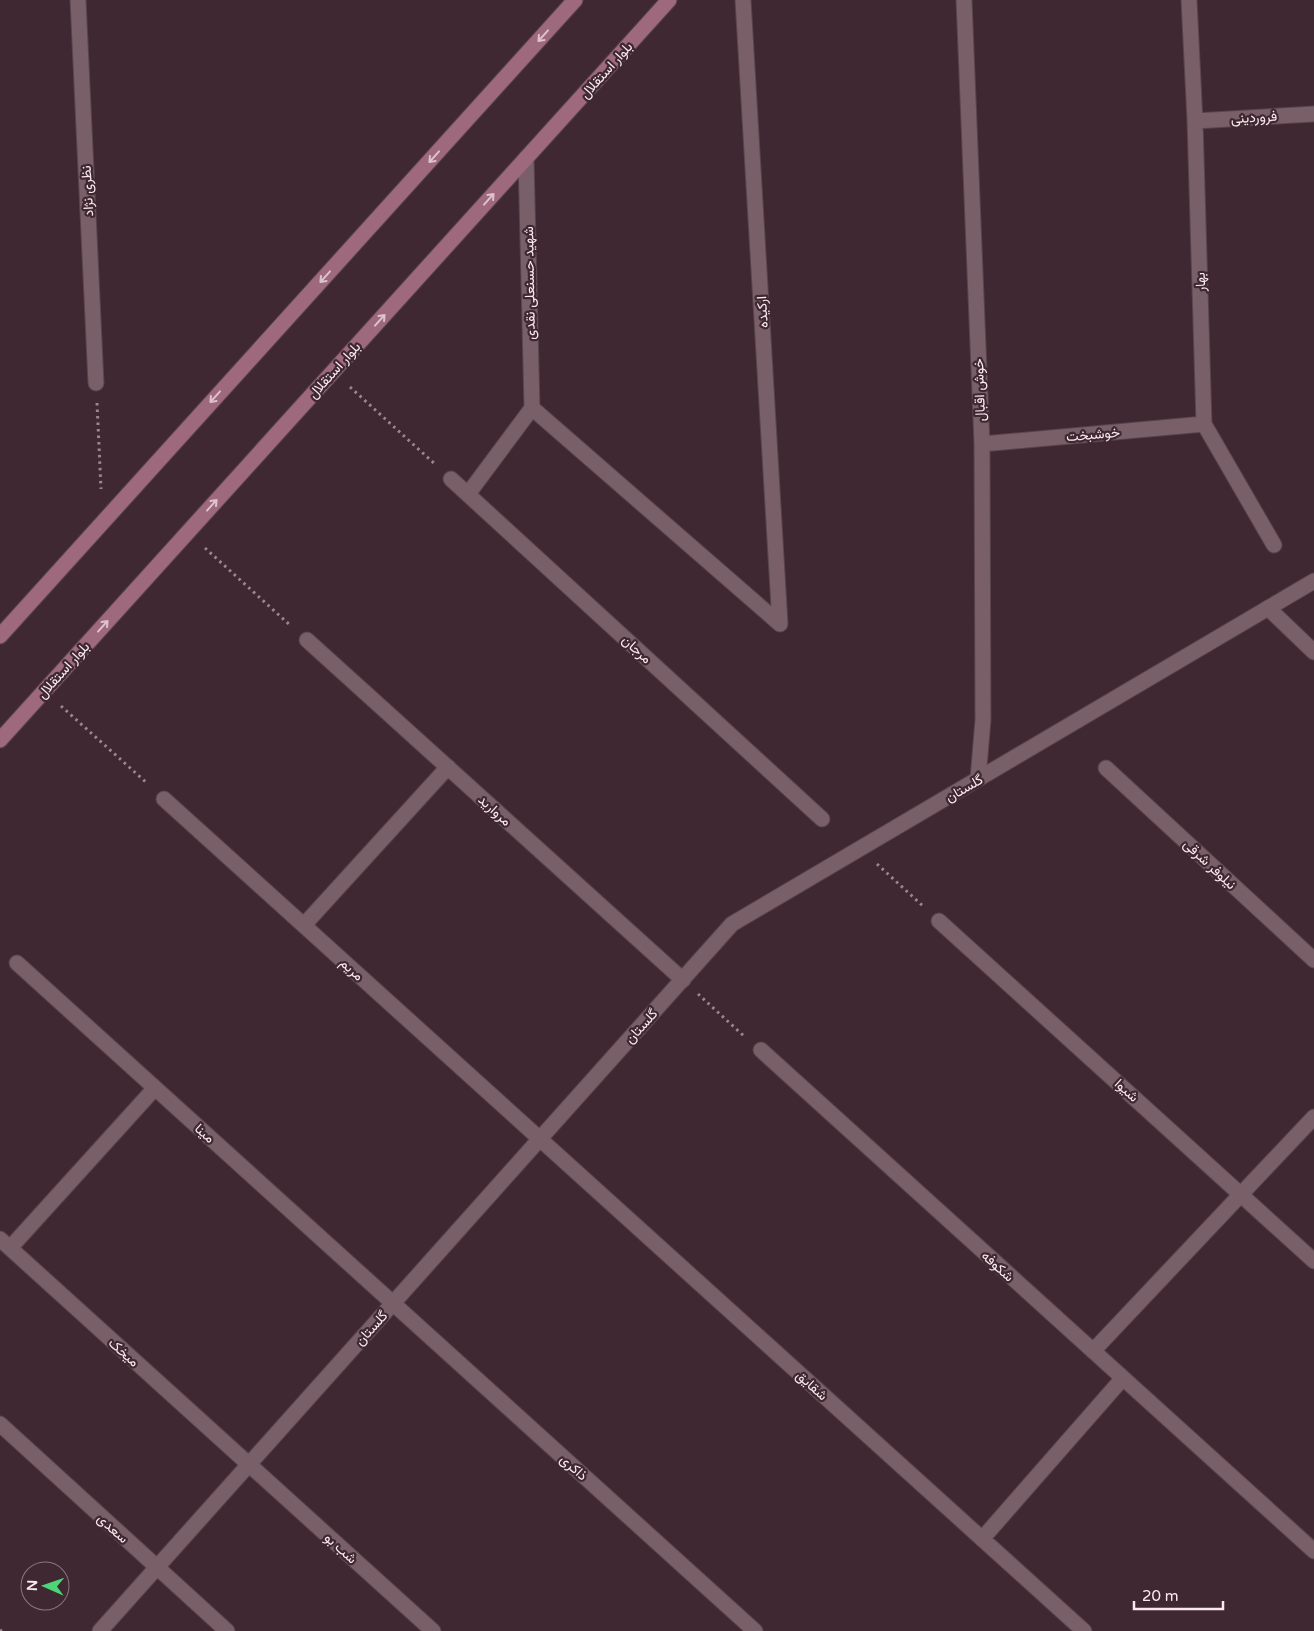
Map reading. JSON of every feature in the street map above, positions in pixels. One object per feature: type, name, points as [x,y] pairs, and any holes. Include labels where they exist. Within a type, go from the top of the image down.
[{"type":"main road","points":[[0,636],[576,0]]},
{"type":"main road","name":"بلوار استقلال","points":[[0,740],[669,0]]},
{"type":"street","name":"نظری نژاد","points":[[78,0],[96,383]]},
{"type":"street","name":"ارکیده","points":[[532,408],[780,624],[743,0]]},
{"type":"street","name":"خوش اقبال","points":[[964,0],[982,444],[983,720],[978,779]]},
{"type":"street","name":"بهار","points":[[1189,0],[1195,121],[1204,424],[1274,545]]},
{"type":"street","name":"فروردینی","points":[[1195,121],[1314,114]]},
{"type":"street","name":"شهید حسنعلی نقدی","points":[[526,158],[532,408]]},
{"type":"street","points":[[468,494],[532,408]]},
{"type":"street","name":"خوشبخت","points":[[982,444],[1204,424]]},
{"type":"street","name":"مرجان","points":[[452,479],[822,819]]},
{"type":"street","name":"گلستان","points":[[100,1631],[732,924],[1314,581]]},
{"type":"street","points":[[1268,608],[1314,652]]},
{"type":"street","name":"مروارید","points":[[307,640],[683,980]]},
{"type":"street","points":[[304,925],[448,767]]},
{"type":"street","name":"نیلوفر شرقی","points":[[1106,768],[1314,960]]},
{"type":"street","name":"مریم","points":[[164,799],[540,1139]]},
{"type":"street","name":"شیوا","points":[[939,920],[1314,1261]]},
{"type":"street","name":"مینا","points":[[17,963],[393,1303]]},
{"type":"street","name":"شکوفه","points":[[761,1050],[1314,1551]]},
{"type":"street","points":[[5,1244],[155,1088]]},
{"type":"street","points":[[1093,1351],[1314,1118]]},
{"type":"street","name":"شقایق","points":[[540,1139],[1084,1631]]},
{"type":"street","name":"میخک","points":[[5,1244],[249,1464]]},
{"type":"street","name":"ذاکری","points":[[393,1303],[755,1631]]},
{"type":"street","points":[[982,1539],[1123,1378]]},
{"type":"street","name":"سعدی","points":[[0,1424],[226,1631]]},
{"type":"street","name":"شب بو","points":[[249,1464],[433,1631]]},
{"type":"path","points":[[333,372],[452,479]]},
{"type":"path","points":[[96,383],[102,522]]},
{"type":"path","points":[[188,532],[307,640]]},
{"type":"path","points":[[44,691],[164,799]]},
{"type":"path","points":[[860,849],[939,920]]},
{"type":"path","points":[[683,980],[761,1050]]}]
